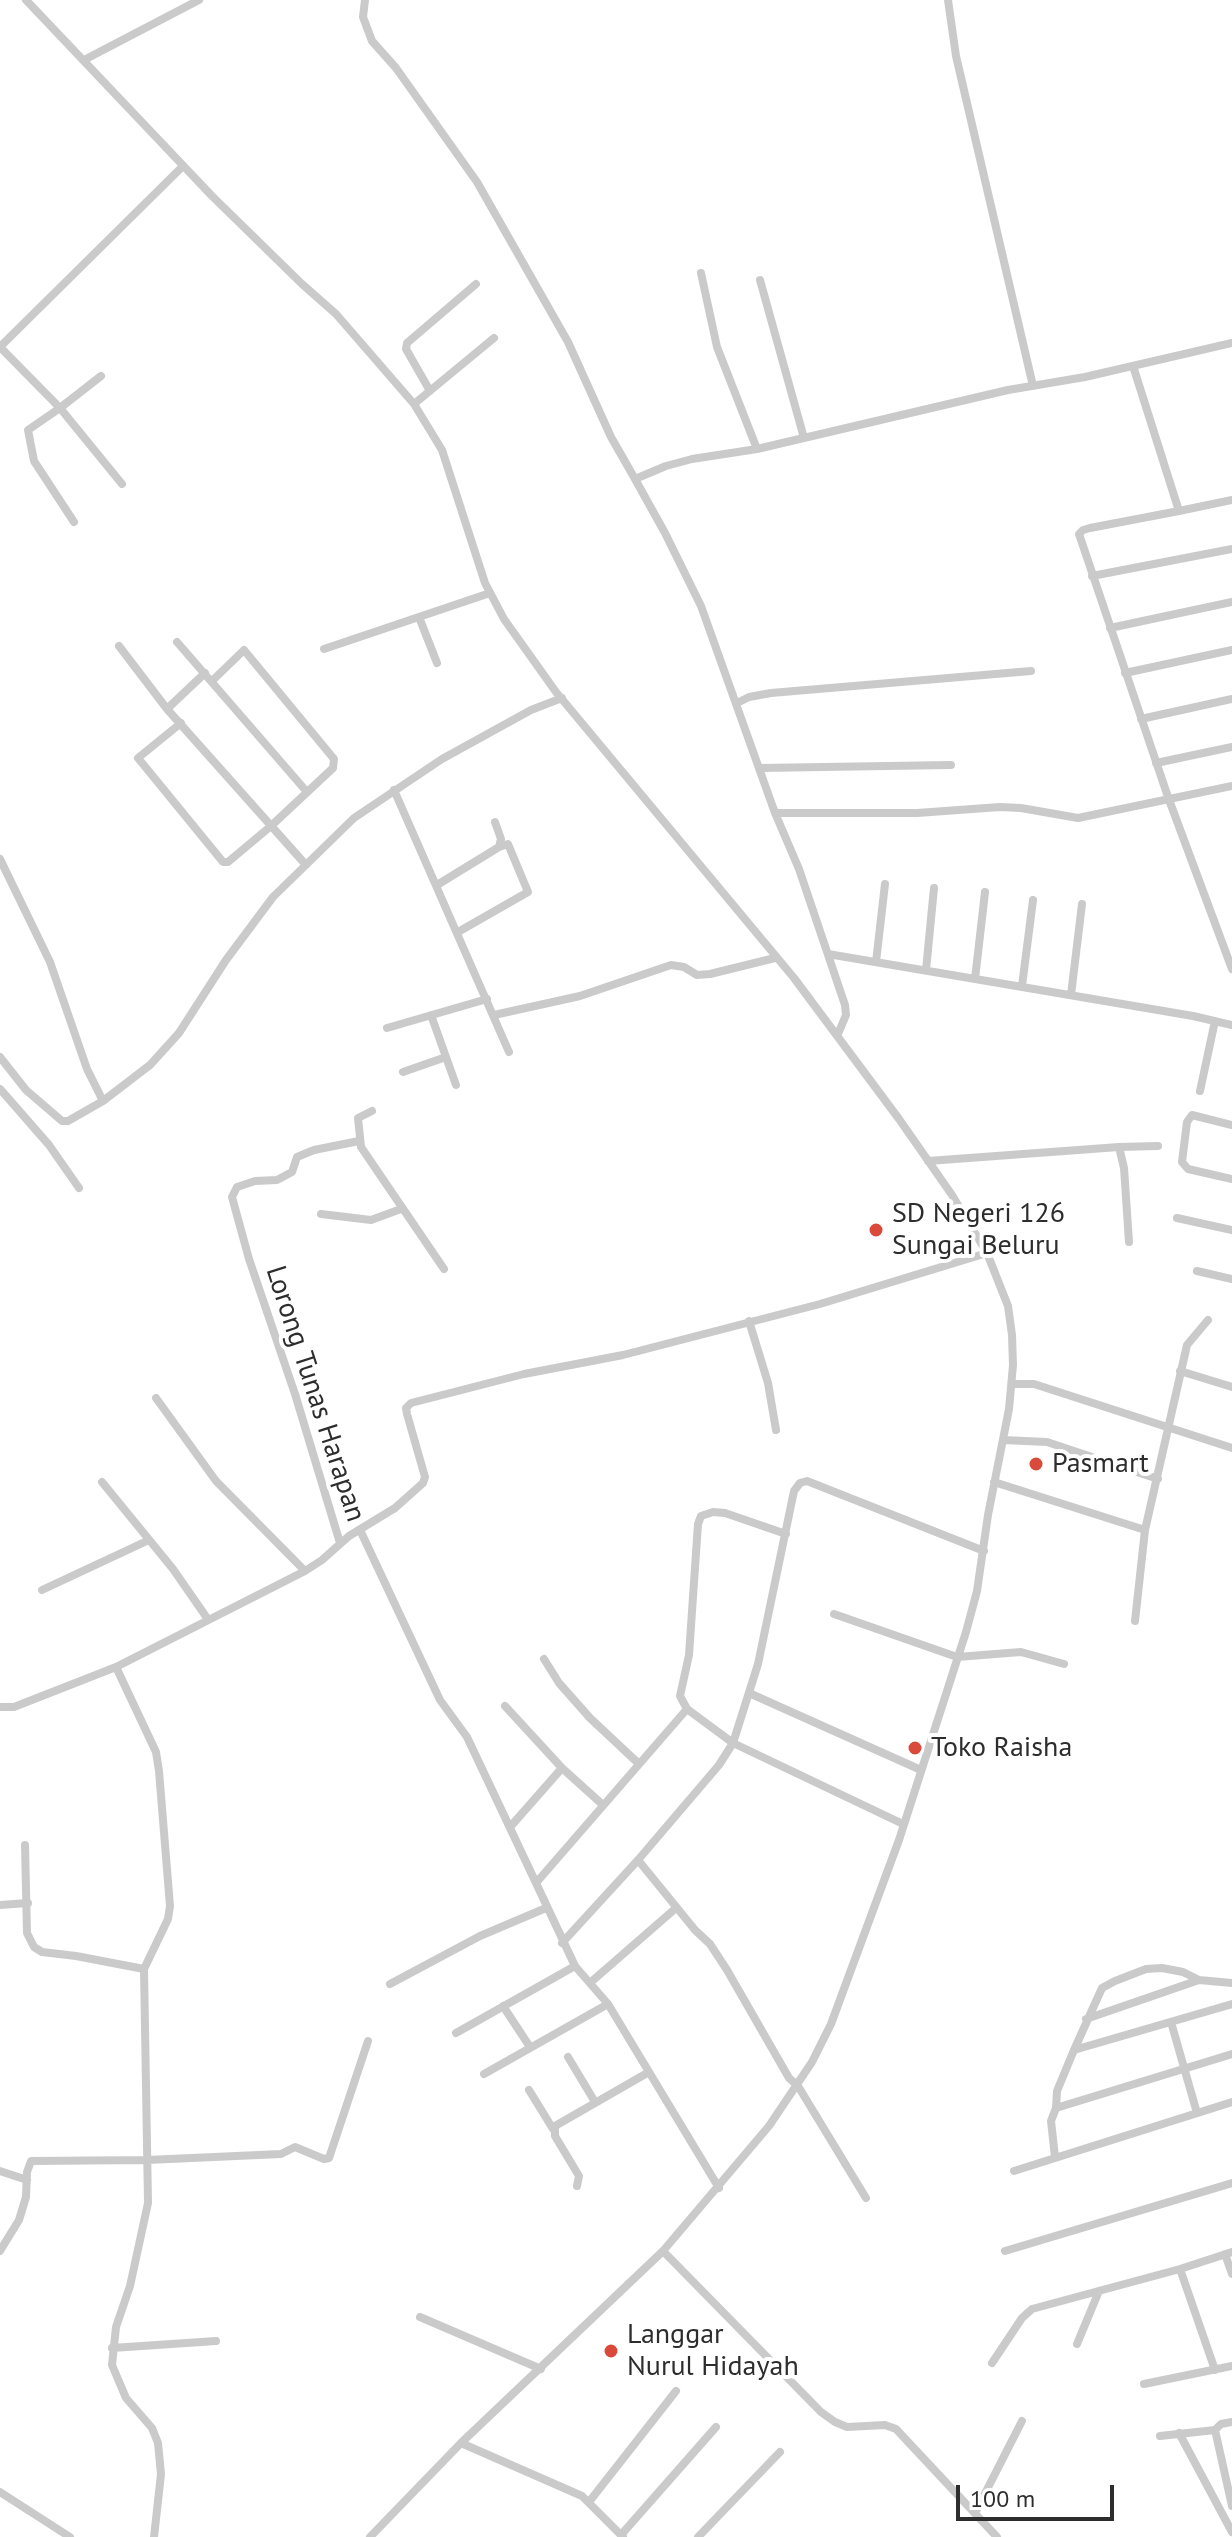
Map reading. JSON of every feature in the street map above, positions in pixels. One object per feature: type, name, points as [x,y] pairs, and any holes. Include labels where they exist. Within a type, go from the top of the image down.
[{"type":"street","points":[[26,0],[183,166],[336,314],[414,404],[442,450],[490,593],[504,619],[556,692],[838,1034],[928,1161],[987,1253],[1008,1306],[1012,1335],[1012,1384],[977,1591],[903,1824],[831,2024],[798,2086],[719,2188],[663,2251],[461,2443],[370,2537]]},
{"type":"street","points":[[84,60],[199,0]]},
{"type":"street","points":[[365,0],[363,17],[372,41],[452,144],[493,207],[568,342],[611,437],[701,606],[828,954],[846,1015],[838,1034]]},
{"type":"street","points":[[948,0],[956,56],[1033,386]]},
{"type":"street","points":[[122,484],[60,408],[0,347],[183,166]]},
{"type":"street","points":[[701,273],[717,347],[757,449]]},
{"type":"street","points":[[760,280],[804,438]]},
{"type":"street","points":[[430,391],[406,349],[407,343],[476,284]]},
{"type":"street","points":[[414,404],[494,338]]},
{"type":"street","points":[[635,479],[692,459],[757,449],[1232,343]]},
{"type":"street","points":[[1133,366],[1179,511]]},
{"type":"street","points":[[74,522],[34,461],[28,430],[101,376]]},
{"type":"street","points":[[1232,500],[1083,530],[1079,534],[1156,763],[1232,969]]},
{"type":"street","points":[[1092,576],[1232,549]]},
{"type":"street","points":[[324,649],[490,593]]},
{"type":"street","points":[[1110,628],[1232,602]]},
{"type":"street","points":[[419,617],[437,663]]},
{"type":"street","points":[[177,642],[307,792]]},
{"type":"street","points":[[119,646],[167,709],[306,865]]},
{"type":"street","points":[[181,723],[138,758],[223,862],[228,862],[271,826],[333,768],[334,759],[244,650],[212,681]]},
{"type":"street","points":[[1125,673],[1232,650]]},
{"type":"street","points":[[737,703],[771,693],[1031,671]]},
{"type":"street","points":[[167,709],[205,673]]},
{"type":"street","points":[[0,1057],[26,1090],[57,1119],[68,1121],[103,1101],[150,1065],[179,1033],[226,960],[273,897],[354,818],[442,759],[531,710],[556,692]]},
{"type":"street","points":[[1141,719],[1232,699]]},
{"type":"street","points":[[1156,763],[1232,747]]},
{"type":"street","points":[[760,768],[951,765]]},
{"type":"street","points":[[775,813],[917,813],[1000,807],[1078,818],[1232,786]]},
{"type":"street","points":[[394,790],[509,1052]]},
{"type":"street","points":[[495,822],[501,839],[499,847]]},
{"type":"street","points":[[437,885],[508,844],[528,892],[458,932]]},
{"type":"street","points":[[0,859],[50,962],[87,1069],[103,1101]]},
{"type":"street","points":[[876,962],[885,884]]},
{"type":"street","points":[[926,970],[934,888]]},
{"type":"street","points":[[975,979],[985,892]]},
{"type":"street","points":[[1022,986],[1033,900]]},
{"type":"street","points":[[1071,995],[1082,904]]},
{"type":"street","points":[[828,954],[1232,1025]]},
{"type":"street","points":[[494,1015],[580,996],[671,965],[684,967],[697,975],[775,958]]},
{"type":"street","points":[[387,1028],[487,999]]},
{"type":"street","points":[[431,1015],[456,1085]]},
{"type":"street","points":[[1200,1091],[1215,1021]]},
{"type":"street","points":[[403,1072],[446,1057]]},
{"type":"street","points":[[0,1089],[49,1145],[79,1188]]},
{"type":"street","points":[[0,1107],[10,1101]]},
{"type":"street","points":[[372,1111],[358,1118],[359,1141],[401,1209],[444,1269]]},
{"type":"street","points":[[1232,1125],[1192,1115],[1187,1122],[1182,1156],[1184,1167],[1232,1179]]},
{"type":"street","name":"Lorong Tunas Harapan","points":[[340,1543],[232,1197],[237,1187],[255,1181],[277,1180],[292,1172],[297,1157],[314,1150],[359,1141]]},
{"type":"street","points":[[928,1161],[1158,1146]]},
{"type":"street","points":[[1119,1147],[1124,1168],[1129,1242]]},
{"type":"street","points":[[321,1214],[371,1220],[401,1209]]},
{"type":"street","points":[[1177,1218],[1232,1230]]},
{"type":"street","points":[[0,1707],[14,1707],[116,1667],[207,1618],[305,1571],[340,1543],[395,1508],[423,1483],[425,1472],[407,1414],[406,1408],[411,1403],[524,1374],[623,1355],[820,1304],[987,1253]]},
{"type":"street","points":[[1197,1271],[1232,1279]]},
{"type":"street","points":[[1135,1621],[1145,1530],[1180,1371],[1191,1337],[1208,1320]]},
{"type":"street","points":[[749,1321],[768,1383],[776,1430]]},
{"type":"street","points":[[1180,1371],[1232,1387]]},
{"type":"street","points":[[1012,1384],[1034,1384],[1232,1448]]},
{"type":"street","points":[[156,1398],[216,1481],[305,1571]]},
{"type":"street","points":[[1003,1440],[1047,1442],[1158,1479]]},
{"type":"street","points":[[562,1943],[638,1860],[719,1765],[733,1743],[749,1693],[794,1491],[800,1483],[807,1481],[984,1551]]},
{"type":"street","points":[[102,1482],[207,1618]]},
{"type":"street","points":[[994,1482],[1145,1530]]},
{"type":"street","points":[[786,1534],[725,1513],[713,1512],[701,1516],[689,1655],[680,1696],[687,1709],[733,1743],[903,1824]]},
{"type":"street","points":[[360,1530],[440,1700],[467,1737],[511,1826],[562,1943],[575,1966],[608,2004],[719,2188]]},
{"type":"street","points":[[42,1590],[149,1540]]},
{"type":"street","points":[[834,1614],[957,1657],[1021,1652],[1064,1664]]},
{"type":"street","points":[[544,1659],[559,1683],[590,1718],[638,1763]]},
{"type":"street","points":[[116,1667],[156,1752],[170,1906],[168,1919],[144,1969],[148,2203],[145,2226],[112,2348],[112,2365],[118,2382],[126,2398],[152,2428],[158,2443],[161,2474],[154,2537]]},
{"type":"street","points":[[749,1693],[921,1770]]},
{"type":"street","points":[[505,1706],[562,1768],[603,1805]]},
{"type":"street","points":[[536,1883],[687,1709]]},
{"type":"street","points":[[511,1826],[562,1768]]},
{"type":"street","points":[[25,1845],[27,1933],[34,1947],[42,1952],[144,1969]]},
{"type":"street","points":[[638,1860],[710,1944],[789,2078],[798,2086],[866,2198]]},
{"type":"street","points":[[0,1905],[28,1903]]},
{"type":"street","points":[[390,1984],[480,1936],[546,1908]]},
{"type":"street","points":[[591,1982],[676,1908]]},
{"type":"street","points":[[456,2033],[575,1966]]},
{"type":"street","points":[[1055,2157],[1051,2121],[1057,2091],[1102,1988],[1146,1969],[1162,1968],[1183,1972],[1199,1980],[1232,1983]]},
{"type":"street","points":[[1086,2019],[1199,1980]]},
{"type":"street","points":[[484,2074],[608,2004]]},
{"type":"street","points":[[1074,2050],[1232,2004]]},
{"type":"street","points":[[503,2006],[530,2047]]},
{"type":"street","points":[[1171,2022],[1197,2113]]},
{"type":"street","points":[[0,2251],[19,2220],[31,2161],[281,2154],[295,2147],[324,2159],[329,2158],[368,2041]]},
{"type":"street","points":[[1056,2108],[1232,2054]]},
{"type":"street","points":[[568,2057],[595,2102]]},
{"type":"street","points":[[553,2129],[559,2122],[649,2072]]},
{"type":"street","points":[[529,2090],[579,2176],[577,2186]]},
{"type":"street","points":[[1014,2171],[1232,2102]]},
{"type":"street","points":[[0,2171],[27,2180]]},
{"type":"street","points":[[1005,2251],[1232,2183]]},
{"type":"street","points":[[663,2251],[821,2412],[847,2427],[885,2425],[896,2429],[997,2537]]},
{"type":"street","points":[[992,2363],[1022,2318],[1032,2309],[1229,2253],[1232,2274]]},
{"type":"street","points":[[1180,2269],[1215,2370]]},
{"type":"street","points":[[1077,2344],[1099,2291]]},
{"type":"street","points":[[420,2317],[541,2369]]},
{"type":"street","points":[[112,2348],[216,2341]]},
{"type":"street","points":[[1144,2384],[1232,2366]]},
{"type":"street","points":[[589,2502],[676,2391]]},
{"type":"street","points":[[975,2513],[1022,2421]]},
{"type":"street","points":[[1160,2436],[1215,2430],[1221,2424],[1232,2422]]},
{"type":"street","points":[[461,2443],[582,2496],[622,2536],[716,2427]]},
{"type":"street","points":[[1215,2430],[1232,2506]]},
{"type":"street","points":[[1179,2433],[1232,2532]]},
{"type":"street","points":[[698,2537],[780,2452]]},
{"type":"street","points":[[0,2492],[70,2537]]},
{"type":"place","name":"SD Negeri 126 Sungai Beluru","points":[[876,1230]]},
{"type":"place","name":"Pasmart","points":[[1036,1464]]},
{"type":"place","name":"Toko Raisha","points":[[915,1748]]},
{"type":"place","name":"Langgar Nurul Hidayah","points":[[611,2351]]}]
